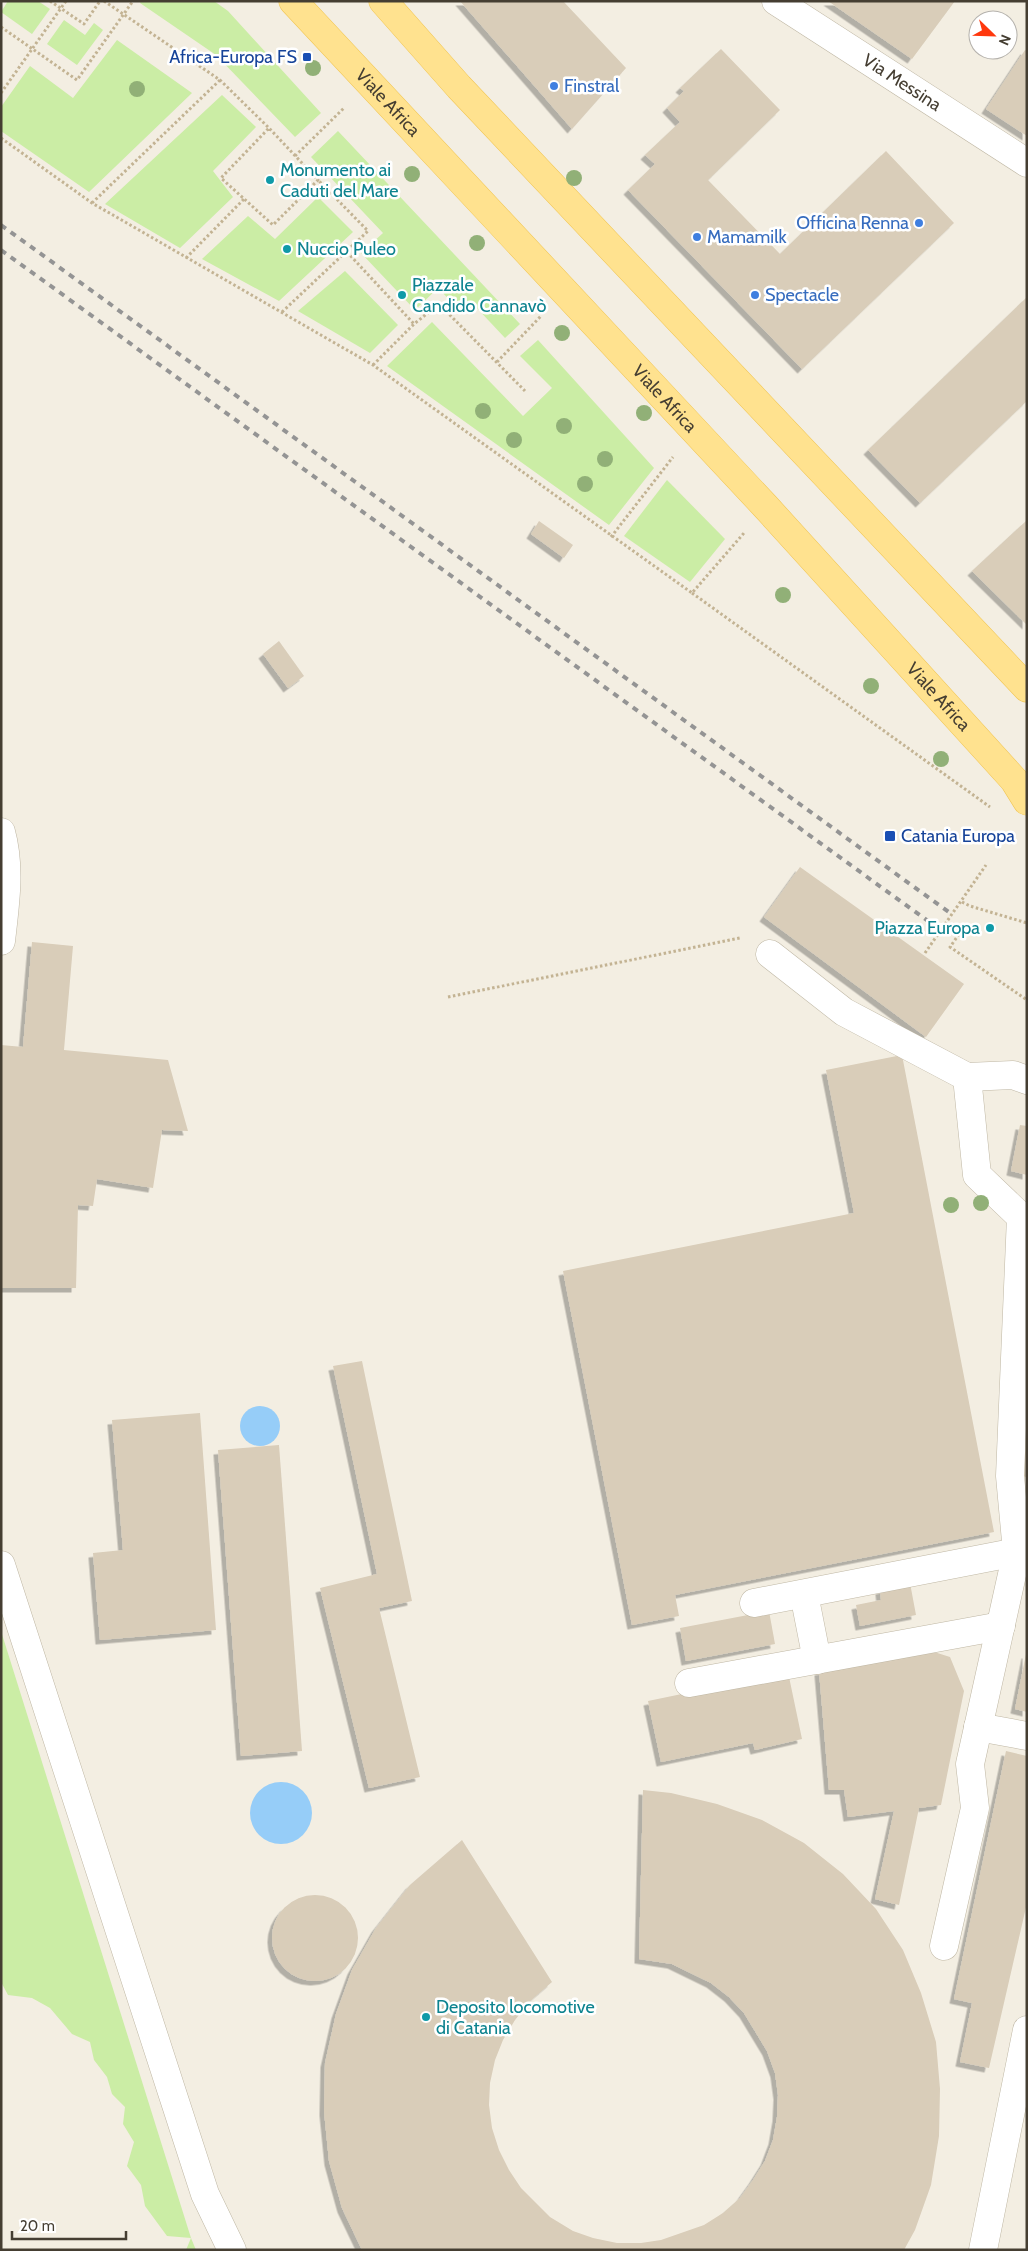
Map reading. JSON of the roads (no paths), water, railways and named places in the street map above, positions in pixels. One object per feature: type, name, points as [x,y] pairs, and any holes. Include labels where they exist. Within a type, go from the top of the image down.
[{"type":"main road","name":"Viale Africa","points":[[293,1],[766,507],[1014,780],[1027,801]]},
{"type":"main road","points":[[382,1],[459,87],[1027,688]]},
{"type":"street","name":"Via Messina","points":[[776,1],[1027,163]]},
{"type":"street","points":[[1,832],[6,849],[7,876],[1,941]]},
{"type":"street","points":[[770,954],[844,1012],[967,1077],[1013,1074],[1027,1080]]},
{"type":"street","points":[[944,1946],[975,1808],[970,1764],[1017,1552],[1010,1476],[1022,1217],[978,1175],[967,1077]]},
{"type":"street","points":[[754,1603],[1017,1552]]},
{"type":"street","points":[[1,1565],[205,2194],[232,2250]]},
{"type":"street","points":[[804,1594],[817,1660]]},
{"type":"street","points":[[690,1683],[1001,1626]]},
{"type":"street","points":[[978,1727],[1027,1736]]},
{"type":"street","points":[[983,2250],[1027,2030]]},
{"type":"water","points":[[264,1406],[271,1409],[277,1415],[280,1426],[279,1434],[271,1443],[264,1446],[256,1446],[249,1443],[241,1434],[240,1422],[243,1415],[252,1407]]},
{"type":"water","points":[[281,1782],[293,1785],[303,1791],[309,1801],[312,1813],[309,1825],[303,1835],[293,1841],[281,1844],[269,1841],[259,1835],[253,1825],[250,1813],[253,1801],[259,1791],[269,1785]]},
{"type":"railway","points":[[1,225],[950,913]]},
{"type":"railway","points":[[1,250],[939,929]]},
{"type":"place","name":"Africa-Europa FS","points":[[307,57]]},
{"type":"place","name":"Finstral","points":[[554,86]]},
{"type":"place","name":"Monumento ai Caduti del Mare","points":[[270,180]]},
{"type":"place","name":"Officina Renna","points":[[919,223]]},
{"type":"place","name":"Mamamilk","points":[[697,237]]},
{"type":"place","name":"Nuccio Puleo","points":[[287,249]]},
{"type":"place","name":"Piazzale Candido Cannavò","points":[[402,295]]},
{"type":"place","name":"Spectacle","points":[[755,295]]},
{"type":"place","name":"Catania Europa","points":[[890,836]]},
{"type":"place","name":"Piazza Europa","points":[[990,928]]},
{"type":"place","name":"Deposito locomotive di Catania","points":[[426,2017]]}]
